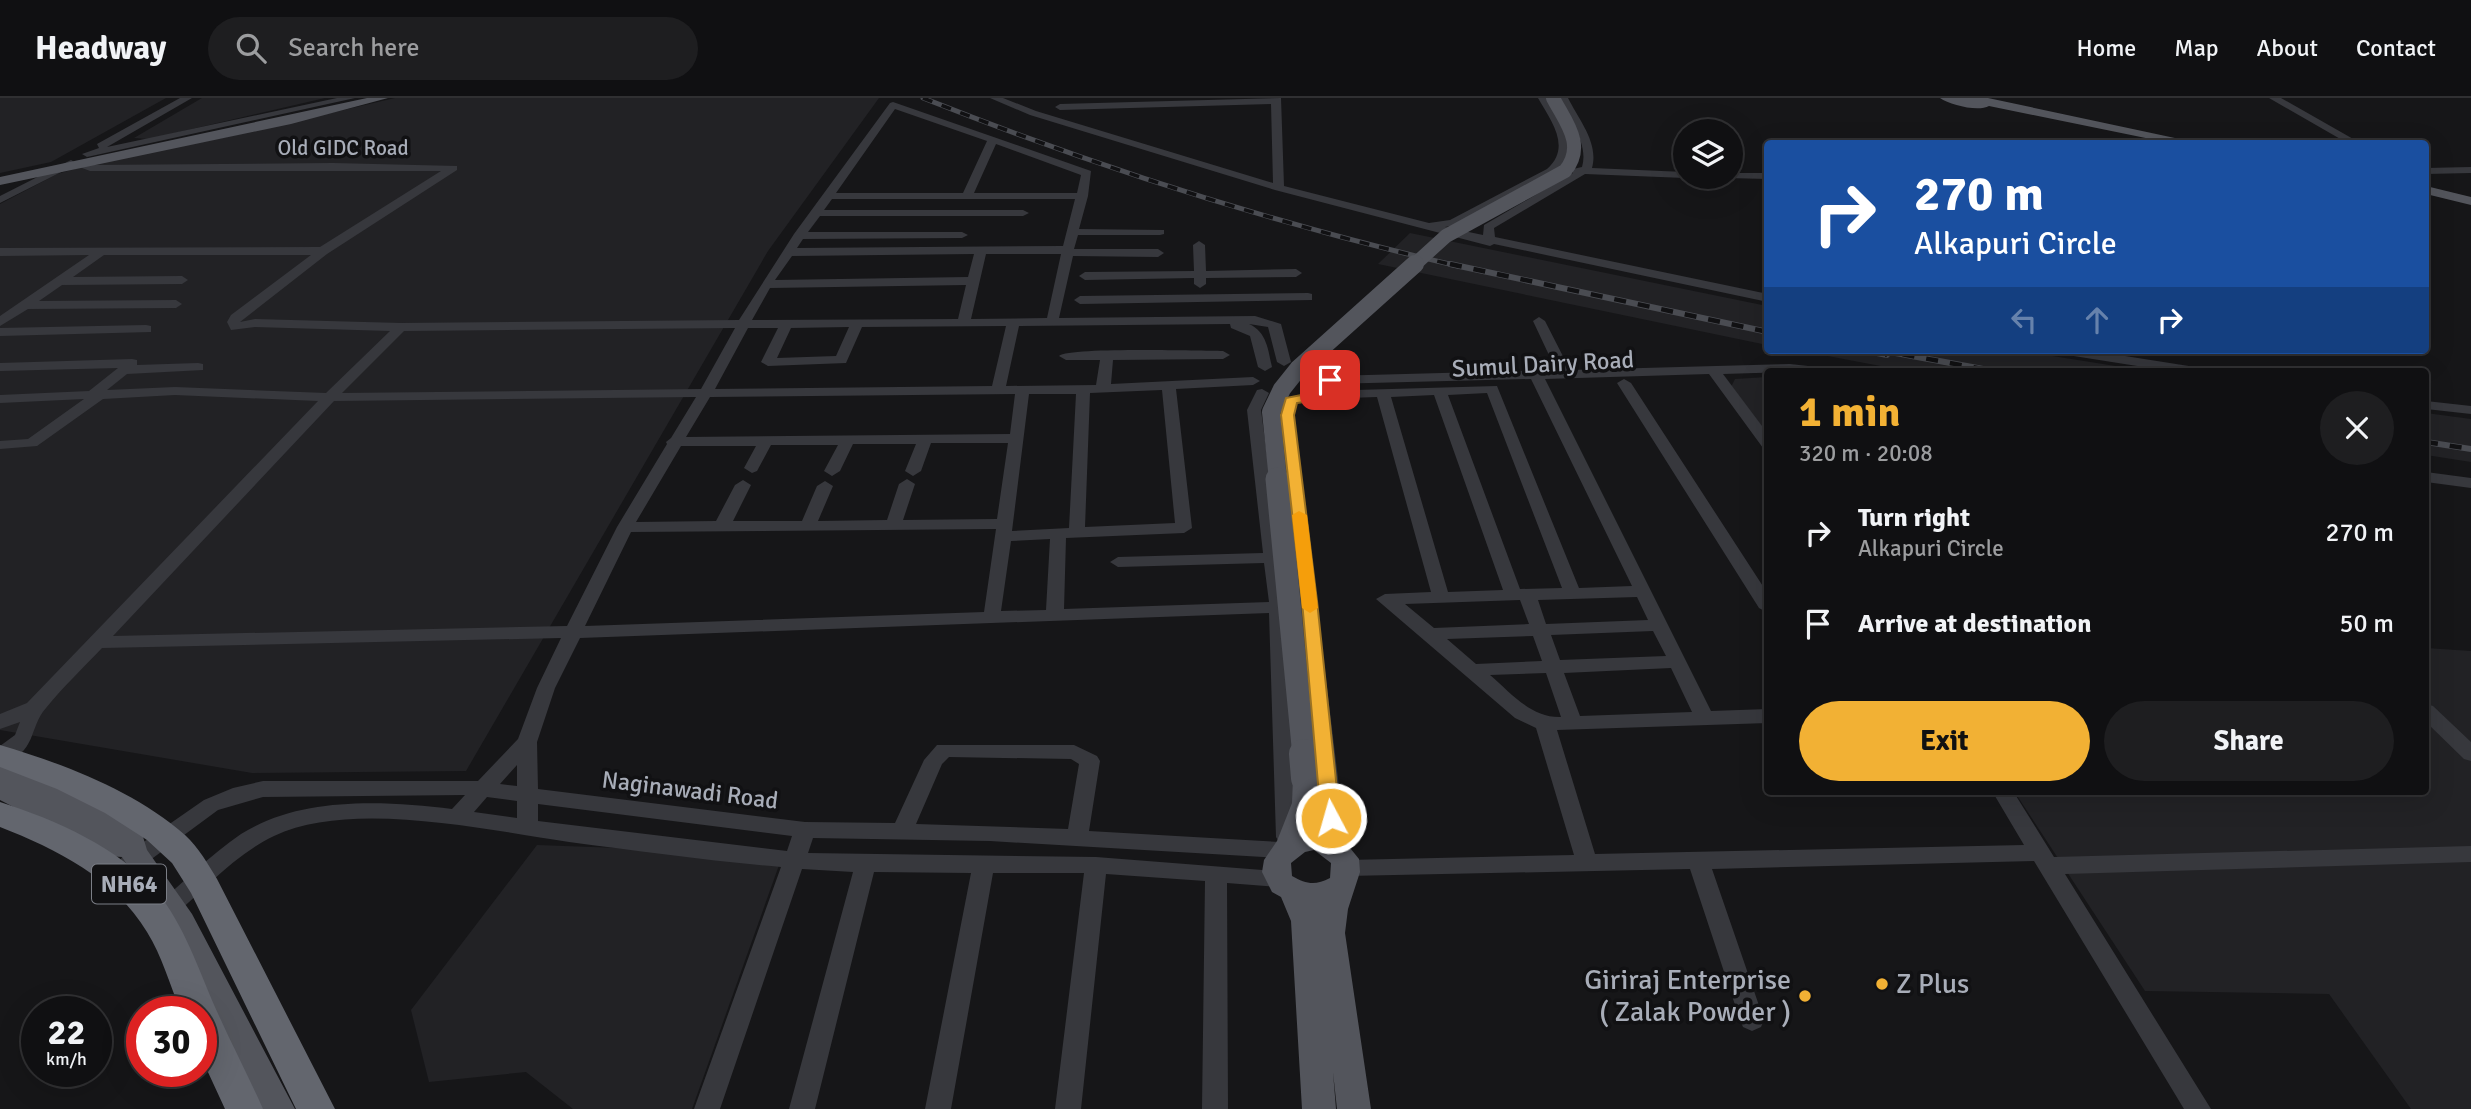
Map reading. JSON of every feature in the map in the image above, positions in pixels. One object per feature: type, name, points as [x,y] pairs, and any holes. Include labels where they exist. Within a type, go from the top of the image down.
[{"type":"highway","name":"NH64","points":[[0,760],[33,766],[124,810],[163,837],[187,860],[316,1109]]},
{"type":"highway","name":"NH64","points":[[0,814],[75,848],[130,861],[136,891],[164,911],[194,996]]},
{"type":"highway","name":"NH64","points":[[217,1051],[244,1109]]},
{"type":"main road","points":[[180,140],[365,98]]},
{"type":"main road","points":[[0,179],[382,98]]},
{"type":"main road","points":[[1319,1109],[1306,921],[1286,862],[1305,803],[1307,778],[1271,412],[1282,389],[1297,369],[1446,236],[1565,171],[1575,162],[1577,152],[1574,140],[1552,98]]},
{"type":"main road","points":[[1946,98],[2151,140]]},
{"type":"main road","points":[[1970,98],[2177,140]]},
{"type":"main road","points":[[2429,182],[2471,194]]},
{"type":"main road","points":[[2429,182],[2471,201]]},
{"type":"main road","points":[[0,760],[25,781],[131,837],[130,861]]},
{"type":"main road","points":[[1307,778],[1340,863],[1330,933],[1354,1109]]},
{"type":"main road","points":[[0,788],[119,848],[130,861]]},
{"type":"main road","points":[[1286,862],[1311,840],[1340,863]]},
{"type":"main road","points":[[1286,862],[1318,896],[1340,863]]},
{"type":"main road","points":[[164,911],[278,1109]]},
{"type":"street","points":[[0,192],[66,164],[178,98]]},
{"type":"street","points":[[0,200],[187,98]]},
{"type":"street","points":[[180,140],[349,98]]},
{"type":"street","points":[[995,98],[1033,113],[1279,188],[1420,225],[1490,242],[1764,297]]},
{"type":"street","points":[[1420,225],[1452,223],[1558,167],[1565,160],[1567,151],[1543,98]]},
{"type":"street","points":[[1490,242],[1488,227],[1585,171],[1590,162],[1589,150],[1563,98]]},
{"type":"street","points":[[2274,98],[2350,140]]},
{"type":"street","points":[[1060,107],[1138,101],[1276,100],[1279,188]]},
{"type":"street","points":[[527,828],[527,742],[546,688],[625,527],[673,442],[706,392],[766,284],[892,106],[1087,173],[1053,321]]},
{"type":"street","points":[[135,127],[201,125]]},
{"type":"street","points":[[967,196],[993,141]]},
{"type":"street","name":"Old GIDC Road","points":[[66,164],[90,168],[181,170],[333,166],[453,168],[323,251],[233,322],[236,327],[247,331],[397,331]]},
{"type":"street","points":[[1558,167],[1585,171],[1673,174]]},
{"type":"street","points":[[2429,182],[2471,170]]},
{"type":"street","points":[[1743,174],[1764,175]]},
{"type":"street","points":[[2429,182],[2471,181]]},
{"type":"street","points":[[830,196],[1083,196]]},
{"type":"street","points":[[815,213],[1023,213]]},
{"type":"street","points":[[1074,232],[1160,232]]},
{"type":"street","points":[[798,236],[962,235]]},
{"type":"street","points":[[1199,245],[1201,319]]},
{"type":"street","points":[[788,252],[981,249],[1158,253]]},
{"type":"street","points":[[964,322],[981,249]]},
{"type":"street","points":[[0,252],[323,251]]},
{"type":"street","points":[[0,323],[100,253]]},
{"type":"street","points":[[1086,276],[1296,273]]},
{"type":"street","points":[[60,281],[182,279]]},
{"type":"street","points":[[766,284],[974,281]]},
{"type":"street","points":[[1080,300],[1308,297]]},
{"type":"street","points":[[26,306],[176,304]]},
{"type":"street","points":[[855,327],[964,322],[1013,325],[1053,321],[1255,320],[1274,324],[1284,362]]},
{"type":"street","points":[[1539,321],[1565,374]]},
{"type":"street","points":[[998,390],[1013,325]]},
{"type":"street","points":[[0,722],[34,708],[330,397],[397,331],[1013,325],[1244,326],[1256,332],[1265,367]]},
{"type":"street","points":[[784,327],[768,362],[841,360],[855,327]]},
{"type":"street","points":[[0,332],[146,329]]},
{"type":"street","points":[[2087,354],[2176,368]]},
{"type":"street","points":[[1102,389],[1107,355]]},
{"type":"street","points":[[1066,356],[1223,355]]},
{"type":"street","points":[[164,911],[265,830],[283,823],[367,812],[457,817],[793,860],[1096,865],[1216,875],[1286,862],[1288,816],[1278,607],[1255,410],[1255,374],[1265,367],[1284,362],[1314,366],[1327,374],[1330,380],[1326,390],[1320,395]]},
{"type":"street","points":[[0,367],[132,363],[32,443],[0,445]]},
{"type":"street","points":[[124,370],[198,367]]},
{"type":"street","points":[[1330,380],[1539,381],[1565,374],[1715,373],[1764,370]]},
{"type":"street","points":[[1715,373],[1764,440]]},
{"type":"street","name":"Sumul Dairy Road","points":[[1291,401],[1320,395],[1492,389],[1539,381],[1623,383],[1715,373],[1764,375]]},
{"type":"street","points":[[1539,381],[1705,718]]},
{"type":"street","points":[[1623,383],[1764,602]]},
{"type":"street","points":[[0,399],[175,391],[330,397],[1257,387],[1291,401],[1287,415],[1310,601],[1331,818],[1340,863],[2471,854]]},
{"type":"street","points":[[625,527],[894,524],[1058,535],[1184,528],[1169,388]]},
{"type":"street","points":[[992,616],[1023,389]]},
{"type":"street","points":[[1077,534],[1083,389]]},
{"type":"street","points":[[1492,389],[1573,593]]},
{"type":"street","points":[[1440,392],[1520,595],[1539,629],[1573,724]]},
{"type":"street","points":[[1383,393],[1441,597]]},
{"type":"street","points":[[2429,405],[2471,410]]},
{"type":"street","points":[[673,442],[1017,438]]},
{"type":"street","points":[[894,524],[925,440]]},
{"type":"street","points":[[752,468],[766,441]]},
{"type":"street","points":[[808,526],[847,441]]},
{"type":"street","points":[[2436,484],[2471,483]]},
{"type":"street","points":[[2436,484],[2471,491]]},
{"type":"street","points":[[722,526],[743,485]]},
{"type":"street","points":[[1055,614],[1058,535]]},
{"type":"street","points":[[1118,562],[1273,558]]},
{"type":"street","points":[[1643,590],[1385,599],[1522,713],[1545,724],[1764,716]]},
{"type":"street","points":[[97,642],[575,632],[1278,607]]},
{"type":"street","points":[[1430,634],[1660,625]]},
{"type":"street","points":[[1472,670],[1677,662]]},
{"type":"street","points":[[0,760],[23,739],[34,708]]},
{"type":"street","points":[[2429,714],[2471,754]]},
{"type":"street","points":[[1545,724],[1587,863]]},
{"type":"street","points":[[457,817],[527,742]]},
{"type":"street","points":[[902,832],[934,760],[944,750],[1074,752],[1090,761],[1077,838]]},
{"type":"street","name":"Naginawadi Road","points":[[130,861],[211,805],[263,789],[428,786],[481,789],[805,830],[990,833],[1077,838],[1286,862]]},
{"type":"street","points":[[2005,795],[2198,1109]]},
{"type":"street","points":[[707,1109],[805,830]]},
{"type":"street","points":[[1698,860],[1752,1020]]},
{"type":"street","points":[[802,1109],[866,863]]},
{"type":"street","points":[[938,1109],[984,864]]},
{"type":"street","points":[[1068,1109],[1096,865]]},
{"type":"street","points":[[1216,875],[1216,1109]]},
{"type":"shaded area","points":[[0,98],[166,98],[51,162],[0,173]]},
{"type":"shaded area","points":[[202,98],[325,98],[149,139],[134,138]]},
{"type":"shaded area","points":[[395,98],[879,98],[768,251],[466,771],[252,773],[0,730],[0,204],[57,174],[100,162],[227,137]]},
{"type":"shaded area","points":[[1410,233],[1764,305],[1764,344],[1378,264]]},
{"type":"shaded area","points":[[1817,354],[2039,354],[2128,368],[1891,368]]},
{"type":"shaded area","points":[[1764,377],[1764,434],[1731,387],[1735,379]]},
{"type":"shaded area","points":[[2429,413],[2471,419],[2471,462],[2429,455]]},
{"type":"shaded area","points":[[2429,648],[2471,651],[2471,1109],[2411,1109],[2329,994],[2145,991],[2017,795],[2429,795]]},
{"type":"shaded area","points":[[537,845],[783,854],[692,1109],[573,1109],[526,1072],[429,1082],[411,1010]]},
{"type":"railway","points":[[923,98],[1054,147],[1187,192],[1322,232],[1458,266]]},
{"type":"railway","points":[[1450,264],[1764,331]]},
{"type":"railway","points":[[1882,354],[1887,355]]},
{"type":"railway","points":[[1901,354],[1978,368]]},
{"type":"railway","points":[[2429,442],[2471,449]]},
{"type":"slow traffic","points":[[1299,515],[1310,608]]},
{"type":"place","name":"Z Plus","points":[[1882,984]]},
{"type":"place","name":"Giriraj Enterprise ( Zalak Powder )","points":[[1805,996]]},
{"type":"route","points":[[1330,380],[1326,390],[1320,395],[1291,401],[1287,415],[1310,601],[1331,818]]}]
